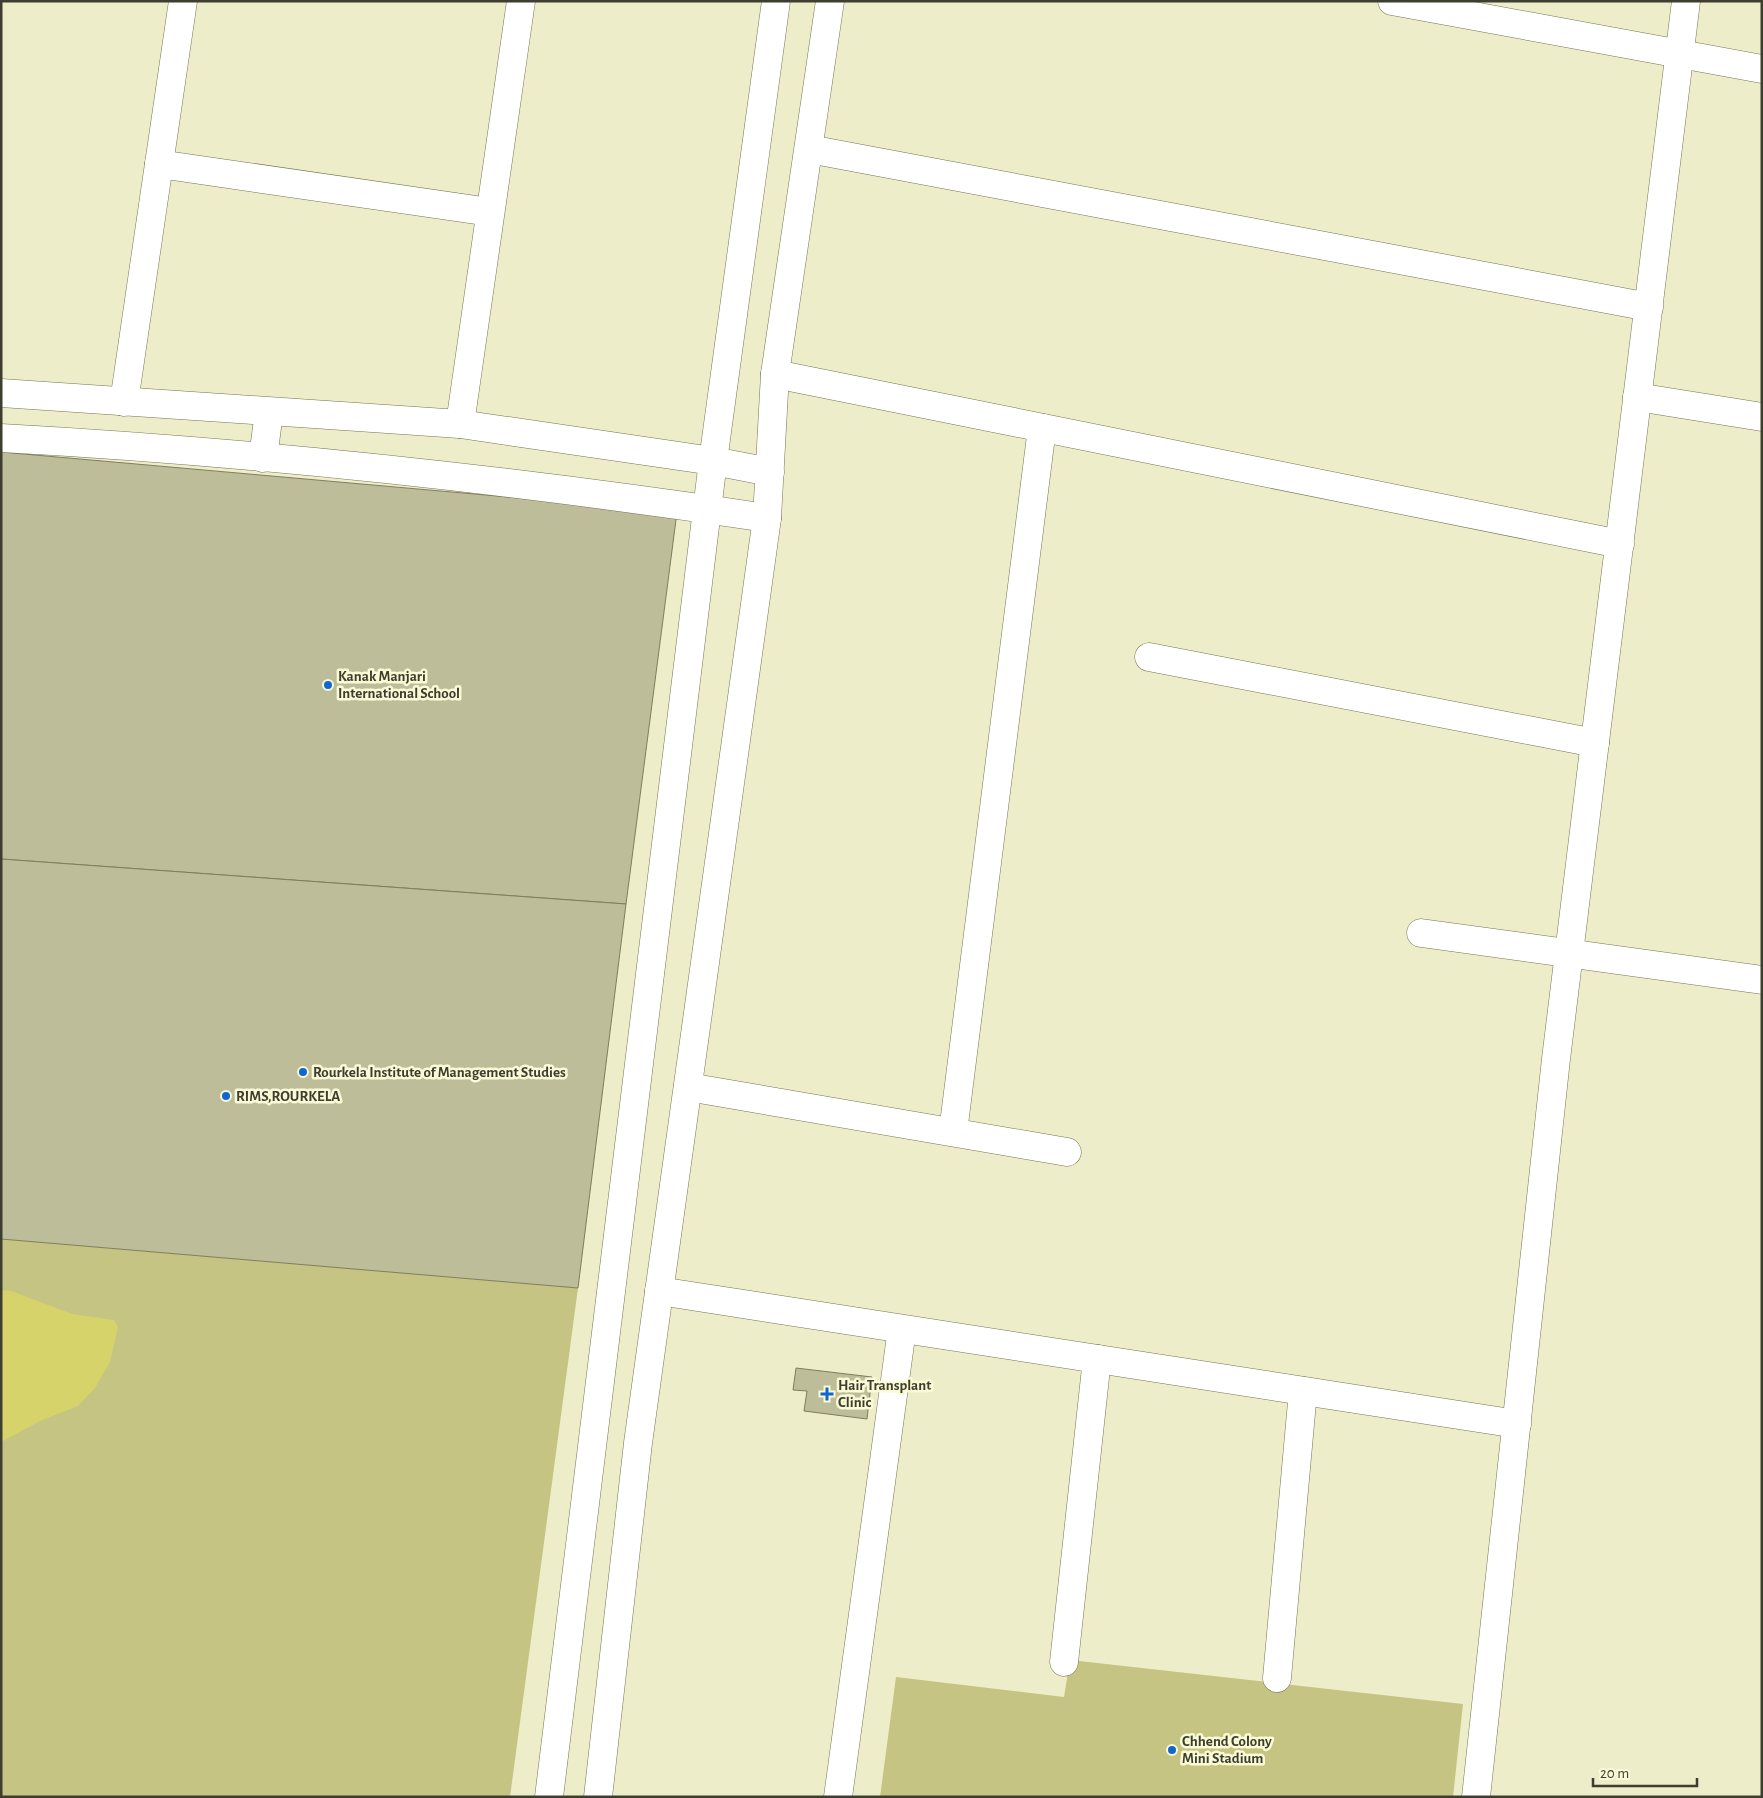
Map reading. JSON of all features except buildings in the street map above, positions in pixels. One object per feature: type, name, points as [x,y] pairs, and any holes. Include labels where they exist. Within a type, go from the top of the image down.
[{"type":"street","points":[[124,402],[183,1]]},
{"type":"street","points":[[460,424],[521,1]]},
{"type":"street","points":[[549,1797],[709,510],[713,461],[776,1]]},
{"type":"street","points":[[598,1797],[638,1443],[766,518],[775,374],[830,1]]},
{"type":"street","points":[[1392,1],[1473,9],[1680,54],[1762,69]]},
{"type":"street","points":[[1476,1797],[1569,952],[1686,1]]},
{"type":"street","points":[[809,149],[1649,307]]},
{"type":"street","points":[[159,164],[490,212]]},
{"type":"street","points":[[775,374],[1620,544]]},
{"type":"street","points":[[1,393],[460,424],[713,461],[770,472]]},
{"type":"street","points":[[1637,397],[1762,417]]},
{"type":"street","points":[[263,458],[269,412]]},
{"type":"street","points":[[953,1132],[1042,428]]},
{"type":"street","points":[[1,438],[118,444],[452,475],[766,518]]},
{"type":"street","points":[[1149,657],[1595,743]]},
{"type":"street","points":[[1421,933],[1569,952],[1761,973]]},
{"type":"street","points":[[688,1087],[1067,1152]]},
{"type":"street","points":[[659,1291],[1517,1424]]},
{"type":"street","points":[[838,1797],[902,1329]]},
{"type":"street","points":[[1064,1662],[1097,1359]]},
{"type":"street","points":[[1277,1678],[1303,1391]]},
{"type":"shaded area","points":[[1,1239],[578,1288],[510,1797],[1,1797]]},
{"type":"shaded area","points":[[1,1290],[11,1291],[72,1314],[114,1320],[118,1327],[110,1362],[95,1388],[78,1406],[42,1420],[1,1442]]},
{"type":"shaded area","name":"Chhend Colony Mini Stadium","points":[[1070,1660],[1463,1704],[1453,1797],[880,1797],[896,1677],[1064,1697]]},
{"type":"place","name":"Kanak Manjari International School","points":[[328,685]]},
{"type":"place","name":"Rourkela Institute of Management Studies","points":[[303,1072]]},
{"type":"place","name":"RIMS,ROURKELA","points":[[226,1096]]},
{"type":"place","name":"Hair Transplant Clinic","points":[[827,1394]]},
{"type":"place","name":"Chhend Colony Mini Stadium","points":[[1172,1750]]}]
